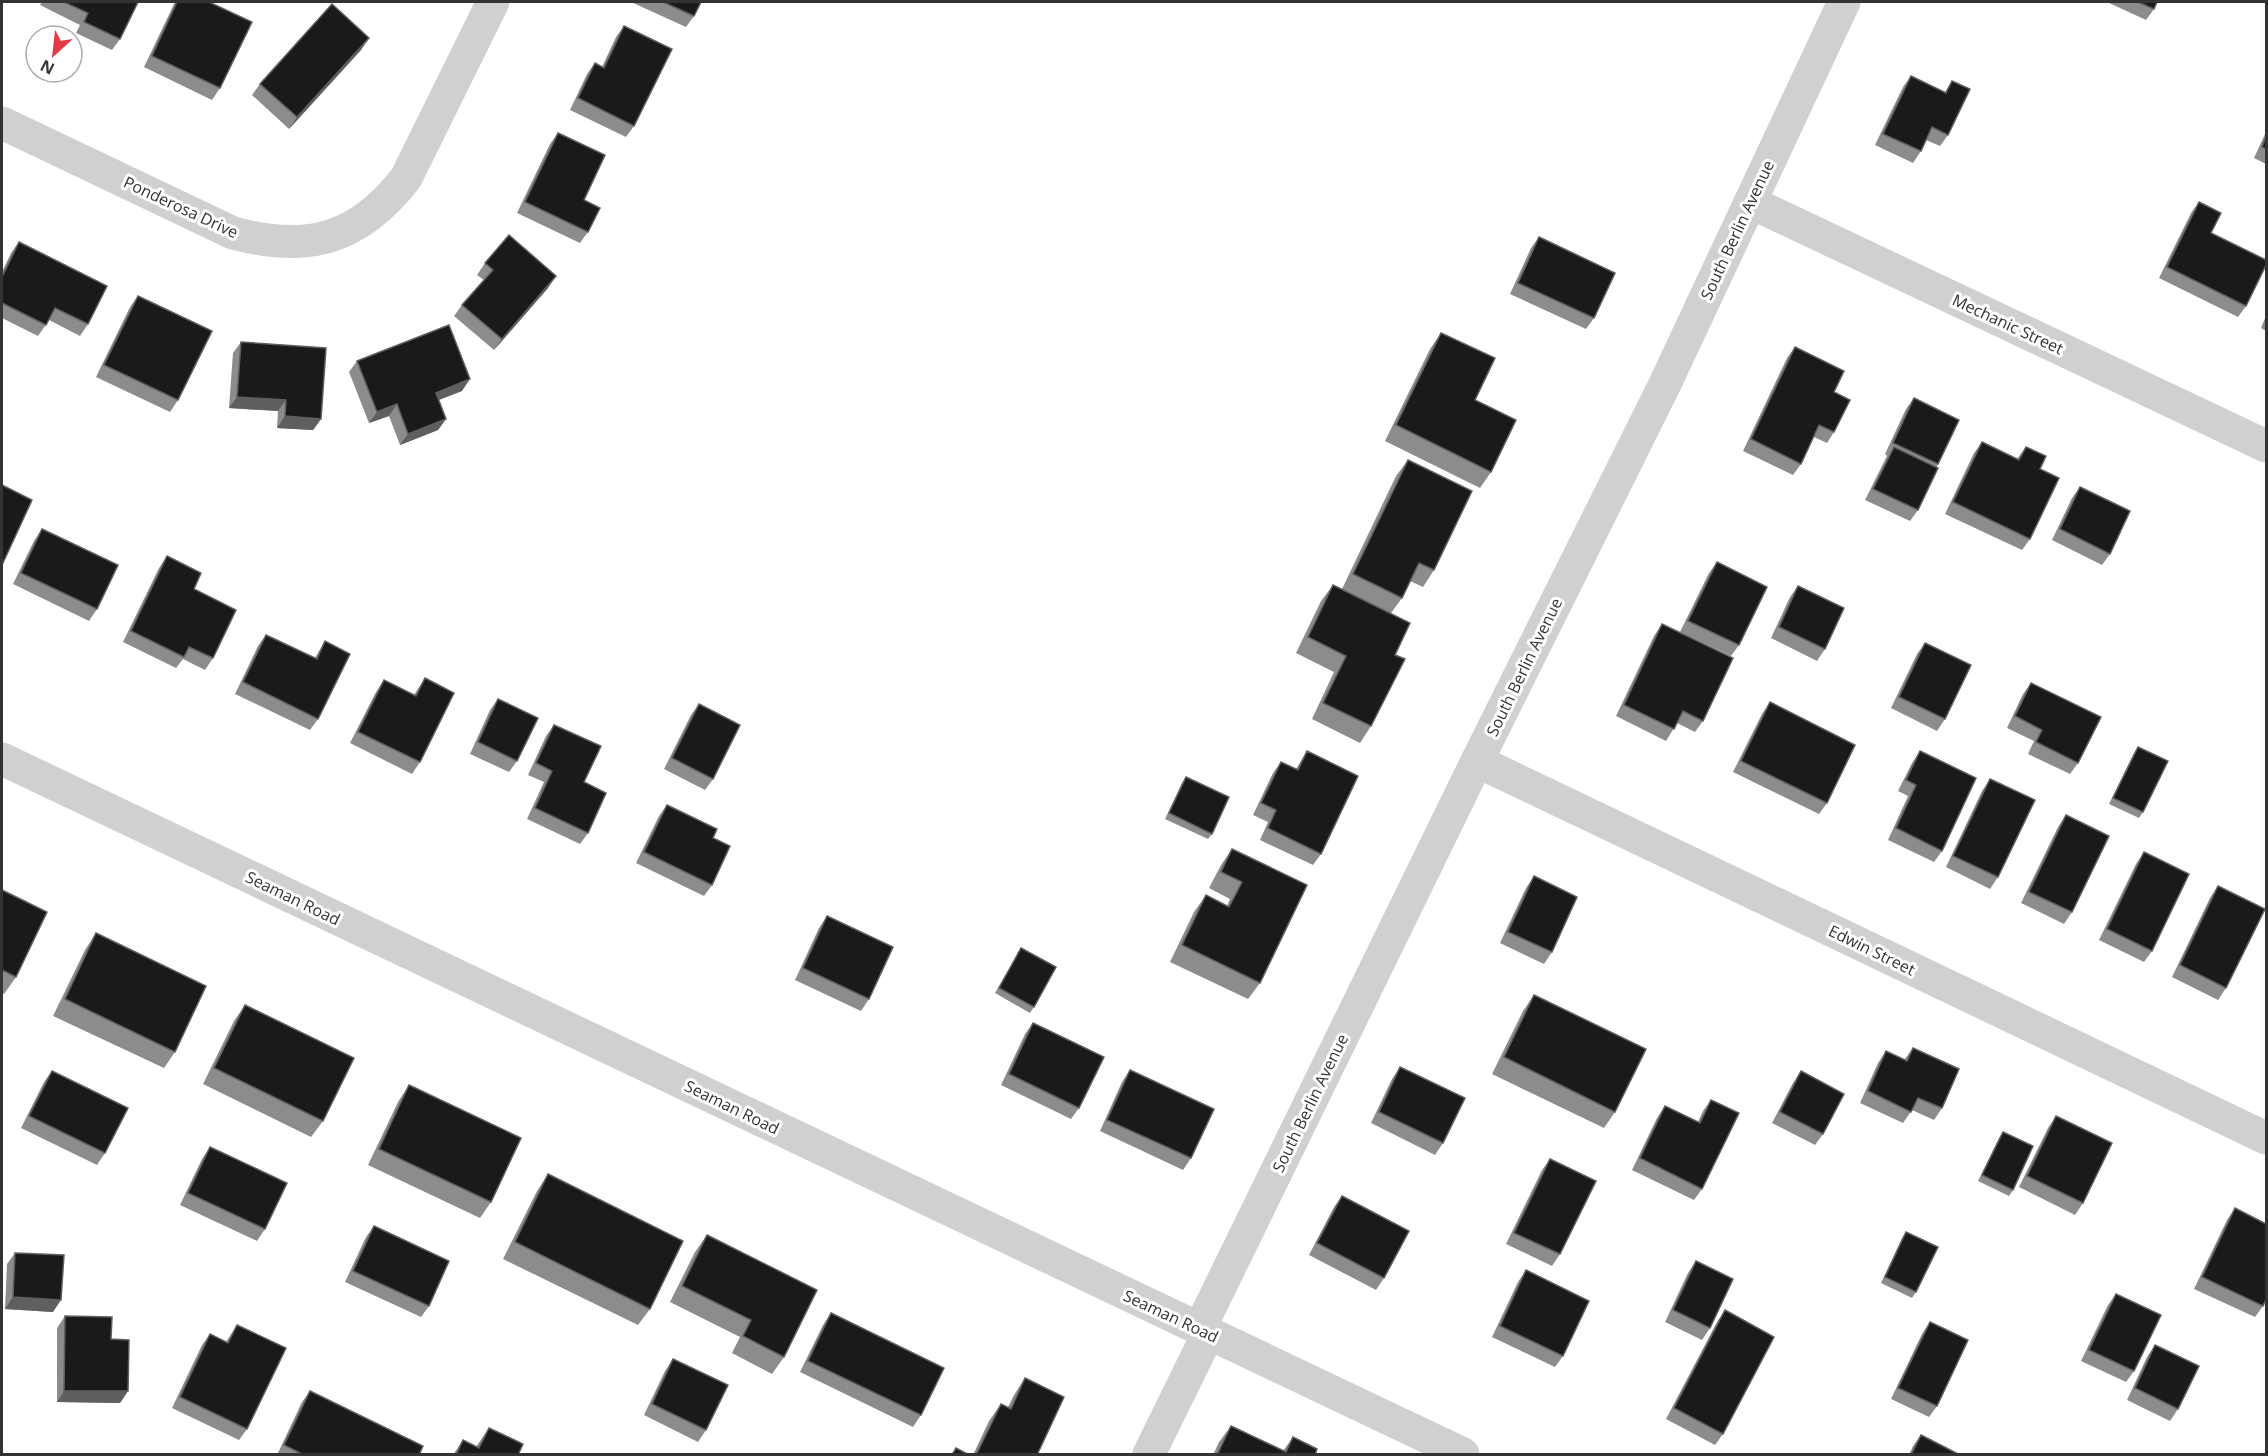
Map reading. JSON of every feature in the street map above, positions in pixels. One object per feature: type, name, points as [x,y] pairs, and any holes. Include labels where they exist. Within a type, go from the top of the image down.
[{"type":"street","name":"Ponderosa Drive","points":[[2,123],[233,233],[259,240],[287,243],[317,240],[346,231],[368,217],[388,201],[406,178],[493,2]]},
{"type":"street","name":"South Berlin Avenue","points":[[1149,1455],[1203,1332],[1477,761],[1658,396],[1844,2]]},
{"type":"street","name":"Mechanic Street","points":[[1750,202],[2266,446]]},
{"type":"street","name":"Seaman Road","points":[[2,759],[1463,1455]]},
{"type":"street","name":"Edwin Street","points":[[1477,761],[2266,1138]]},
{"type":"building","points":[[64,2],[138,2],[120,39],[84,22],[88,13]]},
{"type":"building","points":[[177,2],[209,2],[252,22],[220,88],[152,56]]},
{"type":"building","points":[[663,2],[701,2],[694,16]]},
{"type":"building","points":[[2138,2],[2157,2],[2154,9]]},
{"type":"building","points":[[332,4],[369,38],[297,117],[260,84]]},
{"type":"building","points":[[624,26],[672,49],[634,126],[578,98],[595,63],[604,68]]},
{"type":"building","points":[[1911,76],[1946,93],[1952,81],[1970,89],[1948,135],[1932,127],[1921,151],[1883,134]]},
{"type":"building","points":[[558,133],[605,155],[584,200],[600,208],[588,232],[525,202]]},
{"type":"building","points":[[2266,137],[2266,149],[2262,147]]},
{"type":"building","points":[[2199,202],[2221,213],[2211,233],[2266,260],[2266,265],[2246,306],[2167,267]]},
{"type":"building","points":[[509,235],[556,276],[502,339],[462,305],[493,270],[485,263]]},
{"type":"building","points":[[1539,237],[1615,273],[1594,318],[1518,283]]},
{"type":"building","points":[[19,242],[107,286],[88,324],[55,308],[46,325],[2,303],[2,277]]},
{"type":"building","points":[[138,296],[212,331],[178,400],[104,365]]},
{"type":"building","points":[[449,325],[470,379],[436,393],[446,419],[408,434],[397,404],[377,412],[357,361]]},
{"type":"building","points":[[1441,333],[1495,358],[1475,400],[1516,420],[1491,472],[1396,425]]},
{"type":"building","points":[[241,342],[326,348],[321,419],[285,416],[286,400],[237,397]]},
{"type":"building","points":[[1795,347],[1844,371],[1834,392],[1850,400],[1834,432],[1819,425],[1801,464],[1751,439]]},
{"type":"building","points":[[1914,398],[1959,420],[1938,464],[1893,443]]},
{"type":"building","points":[[1982,442],[2019,460],[2026,447],[2046,456],[2040,469],[2059,478],[2030,539],[1953,502]]},
{"type":"building","points":[[1894,447],[1938,468],[1918,510],[1873,489]]},
{"type":"building","points":[[1408,460],[1472,491],[1434,570],[1419,563],[1402,598],[1353,574]]},
{"type":"building","points":[[2,485],[32,500],[2,565]]},
{"type":"building","points":[[2080,487],[2130,511],[2110,554],[2060,529]]},
{"type":"building","points":[[42,529],[118,565],[97,609],[21,573]]},
{"type":"building","points":[[167,556],[201,573],[194,589],[236,610],[213,658],[189,647],[184,657],[131,631]]},
{"type":"building","points":[[1717,562],[1767,587],[1739,645],[1688,621]]},
{"type":"building","points":[[1333,585],[1410,623],[1395,655],[1405,659],[1371,726],[1323,703],[1346,656],[1308,637]]},
{"type":"building","points":[[1798,586],[1844,608],[1825,649],[1779,627]]},
{"type":"building","points":[[1662,624],[1733,658],[1703,721],[1683,711],[1674,729],[1624,705]]},
{"type":"building","points":[[266,635],[317,659],[325,641],[350,654],[318,719],[243,682]]},
{"type":"building","points":[[1925,643],[1971,665],[1945,719],[1899,697]]},
{"type":"building","points":[[425,678],[454,693],[420,762],[358,732],[384,680],[416,696]]},
{"type":"building","points":[[2031,683],[2101,717],[2078,763],[2036,742],[2042,730],[2015,716]]},
{"type":"building","points":[[498,699],[538,718],[517,761],[478,742]]},
{"type":"building","points":[[1770,702],[1855,745],[1827,803],[1741,761]]},
{"type":"building","points":[[699,704],[740,725],[713,779],[672,758]]},
{"type":"building","points":[[554,725],[601,746],[584,782],[606,793],[588,833],[535,808],[552,771],[536,763]]},
{"type":"building","points":[[2138,747],[2168,761],[2143,812],[2113,798]]},
{"type":"building","points":[[1307,751],[1358,776],[1321,854],[1268,828],[1276,810],[1261,803],[1281,762],[1298,770]]},
{"type":"building","points":[[1920,751],[1976,778],[1942,851],[1896,828],[1916,785],[1906,780]]},
{"type":"building","points":[[1186,777],[1229,797],[1212,834],[1169,813]]},
{"type":"building","points":[[1990,779],[2035,800],[1998,877],[1953,856]]},
{"type":"building","points":[[667,805],[717,829],[713,838],[730,846],[712,885],[644,852]]},
{"type":"building","points":[[2066,815],[2109,836],[2072,912],[2029,892]]},
{"type":"building","points":[[1232,849],[1307,885],[1260,983],[1182,945],[1206,895],[1229,907],[1242,882],[1221,872]]},
{"type":"building","points":[[2144,852],[2189,874],[2152,951],[2107,929]]},
{"type":"building","points":[[1534,876],[1577,897],[1552,952],[1508,932]]},
{"type":"building","points":[[2218,886],[2265,909],[2226,988],[2180,965]]},
{"type":"building","points":[[2,890],[47,912],[16,977],[2,970]]},
{"type":"building","points":[[827,916],[893,947],[869,999],[803,968]]},
{"type":"building","points":[[96,933],[206,986],[175,1052],[65,999]]},
{"type":"building","points":[[1021,948],[1056,967],[1034,1007],[999,988]]},
{"type":"building","points":[[1534,995],[1646,1049],[1615,1112],[1504,1057]]},
{"type":"building","points":[[245,1005],[354,1058],[323,1121],[214,1068]]},
{"type":"building","points":[[1033,1023],[1104,1057],[1079,1108],[1009,1074]]},
{"type":"building","points":[[1913,1048],[1959,1069],[1942,1108],[1918,1098],[1911,1112],[1868,1091],[1886,1051],[1907,1061]]},
{"type":"building","points":[[1400,1067],[1465,1098],[1443,1143],[1379,1112]]},
{"type":"building","points":[[1130,1070],[1214,1109],[1191,1158],[1107,1120]]},
{"type":"building","points":[[52,1071],[128,1108],[105,1153],[29,1116]]},
{"type":"building","points":[[1801,1071],[1844,1094],[1823,1134],[1780,1112]]},
{"type":"building","points":[[409,1085],[521,1138],[491,1202],[379,1149]]},
{"type":"building","points":[[1711,1100],[1739,1113],[1702,1189],[1640,1158],[1665,1106],[1700,1123]]},
{"type":"building","points":[[2056,1116],[2112,1143],[2083,1203],[2027,1176]]},
{"type":"building","points":[[2003,1132],[2033,1146],[2013,1190],[1982,1175]]},
{"type":"building","points":[[210,1147],[287,1183],[265,1229],[188,1193]]},
{"type":"building","points":[[1550,1159],[1596,1181],[1560,1254],[1514,1233]]},
{"type":"building","points":[[548,1174],[683,1241],[650,1309],[515,1242]]},
{"type":"building","points":[[1342,1196],[1409,1231],[1384,1278],[1317,1243]]},
{"type":"building","points":[[2235,1208],[2266,1224],[2266,1299],[2263,1306],[2202,1277]]},
{"type":"building","points":[[374,1226],[449,1261],[429,1306],[353,1271]]},
{"type":"building","points":[[1906,1232],[1938,1247],[1916,1292],[1885,1277]]},
{"type":"building","points":[[707,1235],[817,1290],[784,1357],[743,1336],[751,1320],[682,1286]]},
{"type":"building","points":[[15,1253],[64,1255],[61,1300],[13,1297]]},
{"type":"building","points":[[1696,1261],[1733,1279],[1710,1328],[1673,1310]]},
{"type":"building","points":[[1526,1270],[1589,1301],[1563,1356],[1500,1326]]},
{"type":"building","points":[[2116,1294],[2161,1315],[2134,1371],[2089,1350]]},
{"type":"building","points":[[1725,1310],[1774,1337],[1723,1434],[1674,1408]]},
{"type":"building","points":[[831,1313],[944,1368],[921,1415],[808,1361]]},
{"type":"building","points":[[65,1316],[112,1317],[111,1339],[129,1340],[128,1391],[64,1391]]},
{"type":"building","points":[[1930,1322],[1968,1340],[1937,1406],[1898,1388]]},
{"type":"building","points":[[237,1325],[286,1348],[247,1429],[180,1397],[210,1334],[228,1343]]},
{"type":"building","points":[[2155,1345],[2199,1366],[2178,1409],[2135,1388]]},
{"type":"building","points":[[673,1359],[728,1385],[706,1430],[652,1404]]},
{"type":"building","points":[[1025,1378],[1064,1397],[1037,1455],[976,1455],[1001,1404],[1011,1409]]},
{"type":"building","points":[[310,1391],[423,1446],[419,1455],[304,1455],[284,1445]]},
{"type":"building","points":[[1231,1426],[1286,1452],[1293,1437],[1317,1449],[1315,1455],[1217,1455]]},
{"type":"building","points":[[489,1428],[523,1444],[518,1455],[456,1455],[463,1440],[479,1448]]},
{"type":"building","points":[[1921,1435],[1960,1455],[1911,1455]]},
{"type":"building","points":[[956,1448],[969,1455],[952,1455]]}]
